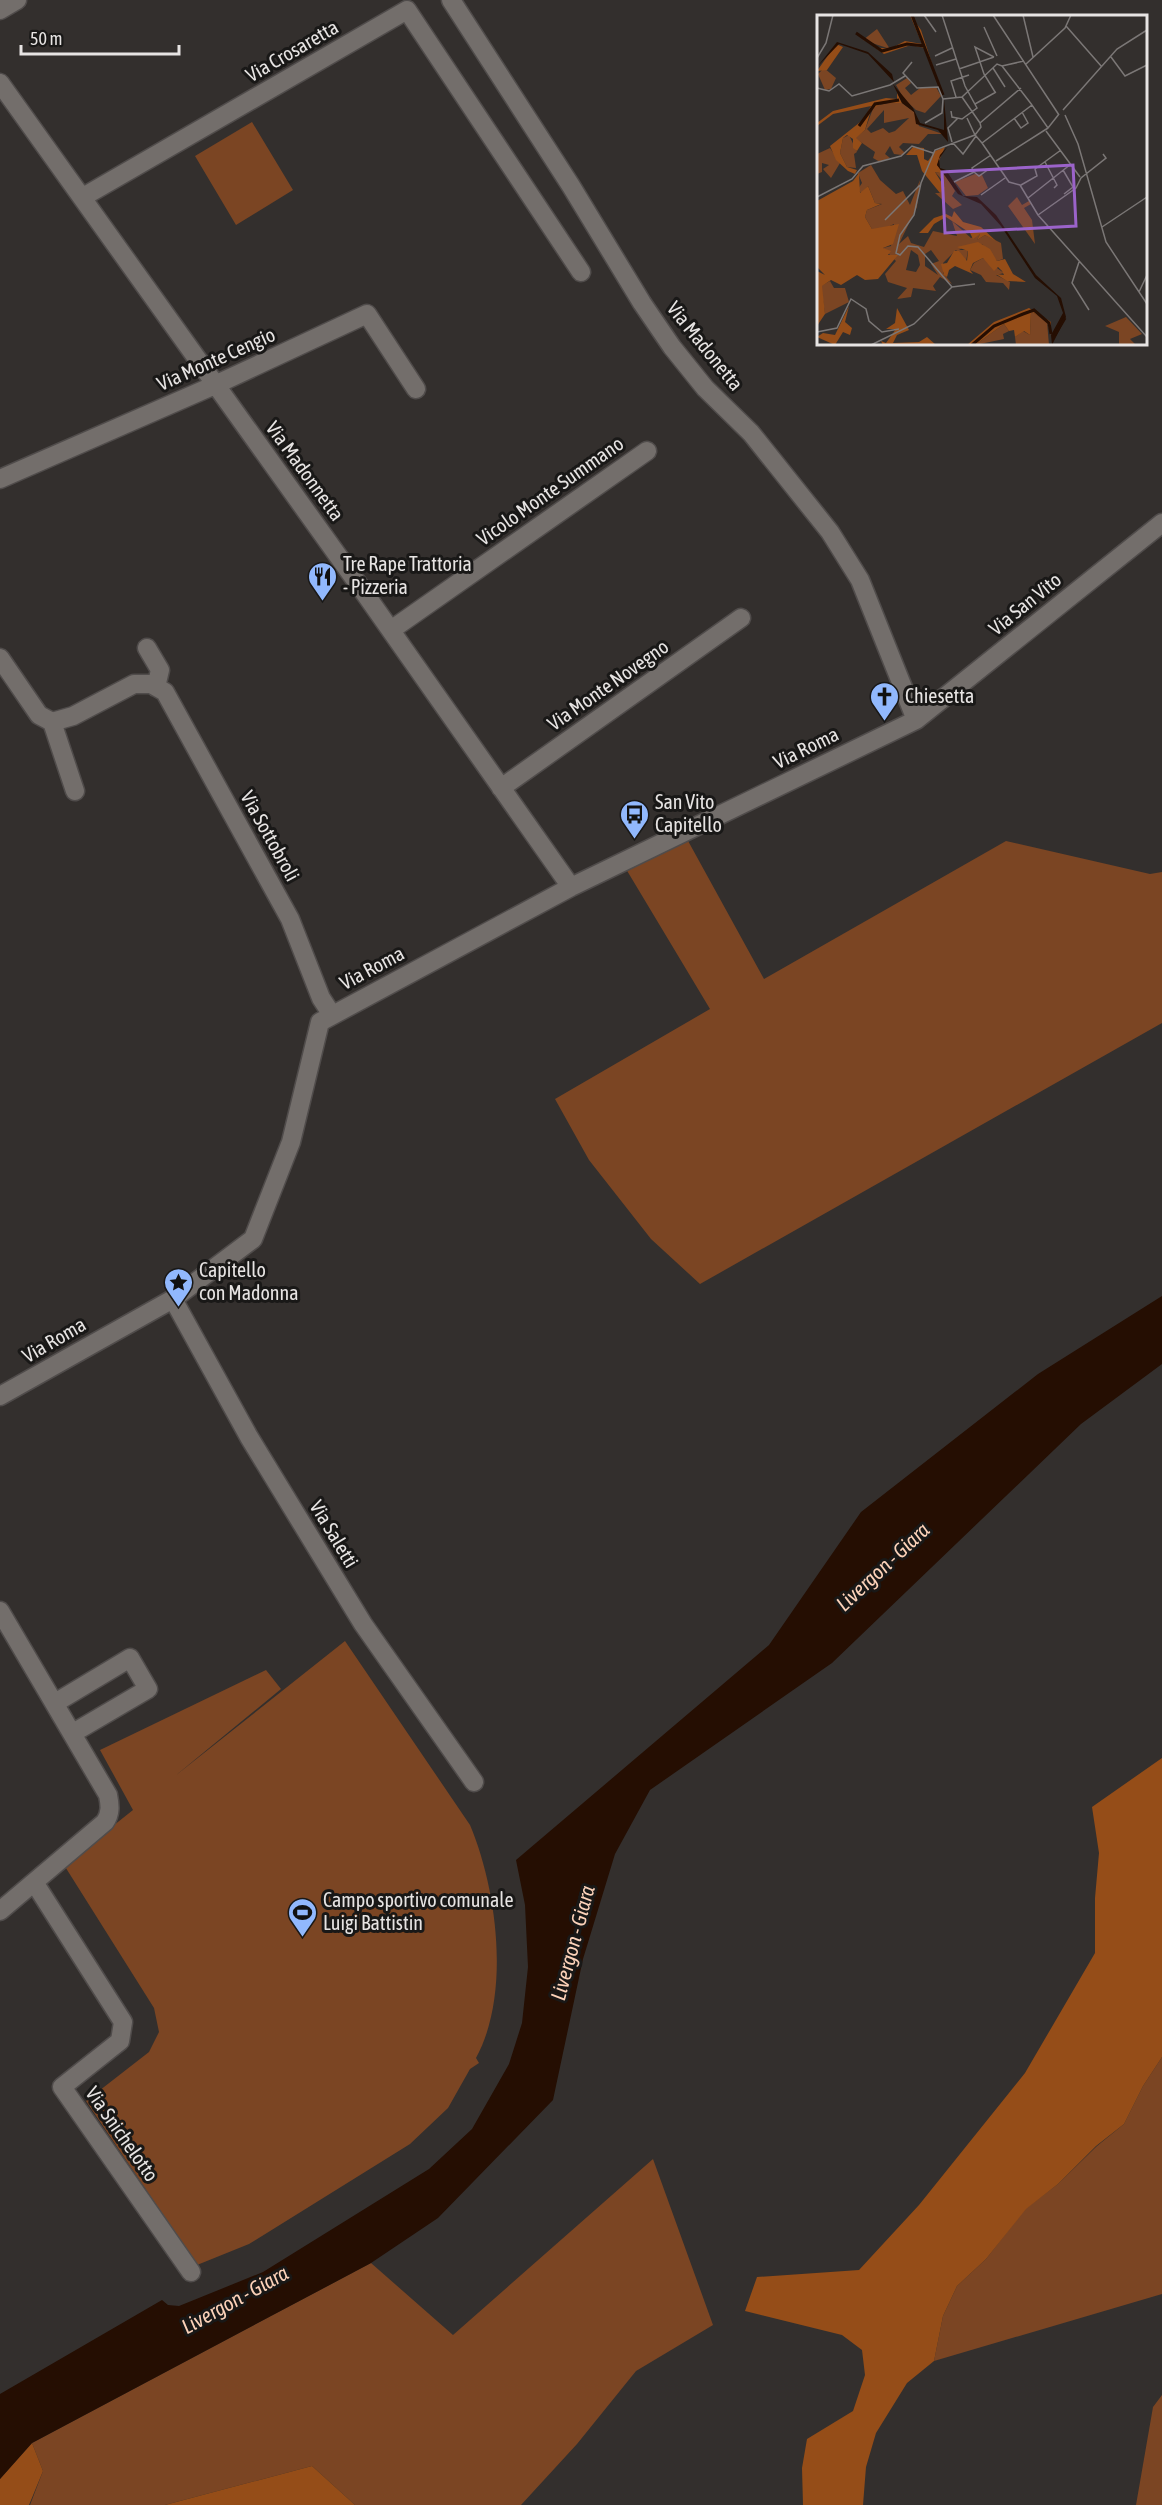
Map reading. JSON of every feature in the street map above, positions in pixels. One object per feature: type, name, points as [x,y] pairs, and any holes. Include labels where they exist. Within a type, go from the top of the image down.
[{"type":"street","points":[[0,10],[17,0]]},
{"type":"street","name":"Via Madonetta","points":[[451,0],[571,186],[642,303],[672,346],[705,388],[751,433],[830,532],[860,580],[916,720]]},
{"type":"street","name":"Via Crosaretta","points":[[83,197],[407,10],[581,272]]},
{"type":"street","name":"Via Madonnetta","points":[[0,83],[571,886]]},
{"type":"street","name":"Via Monte Cengio","points":[[0,479],[215,385],[367,314],[416,388]]},
{"type":"street","name":"Vicolo Monte Summano","points":[[391,630],[647,451]]},
{"type":"street","name":"Via San Vito","points":[[916,720],[1162,523]]},
{"type":"street","name":"Via Monte Novegno","points":[[501,788],[741,618]]},
{"type":"street","points":[[52,722],[73,716],[134,684],[151,684],[156,687],[160,670],[147,648]]},
{"type":"street","points":[[0,658],[39,715],[52,722],[75,791]]},
{"type":"street","name":"Via Sottobroli","points":[[156,687],[165,692],[284,908],[321,998],[326,1019]]},
{"type":"street","name":"Via Roma","points":[[0,1396],[172,1299],[253,1239],[291,1142],[326,1019],[571,886],[916,720]]},
{"type":"street","name":"Via Saletti","points":[[172,1299],[249,1437],[363,1624],[474,1782]]},
{"type":"street","points":[[0,1611],[108,1795],[110,1814],[105,1822],[0,1911]]},
{"type":"street","points":[[55,1703],[129,1658],[148,1689],[73,1733]]},
{"type":"street","name":"Via Snichelotto","points":[[34,1882],[123,2022],[120,2041],[62,2087],[191,2272]]},
{"type":"shaded area","points":[[252,122],[293,190],[236,225],[195,156]]},
{"type":"shaded area","points":[[687,839],[764,979],[1006,841],[1150,874],[1162,872],[1162,1023],[700,1284],[651,1239],[589,1160],[555,1099],[710,1009],[626,869]]},
{"type":"shaded area","name":"Campo sportivo comunale Luigi Battistin","points":[[345,1641],[470,1825],[487,1879],[493,1910],[497,1973],[494,2004],[487,2032],[476,2058],[479,2063],[470,2069],[448,2108],[410,2144],[249,2244],[197,2265],[86,2101],[149,2052],[159,2032],[154,2008],[64,1865],[133,1810],[100,1750],[266,1670],[281,1689],[175,1776]]},
{"type":"shaded area","points":[[1162,1758],[1162,2057],[1143,2086],[1124,2124],[1096,2146],[1058,2184],[1026,2209],[986,2259],[957,2286],[943,2316],[934,2361],[907,2383],[876,2433],[866,2467],[863,2505],[803,2505],[802,2468],[807,2439],[853,2411],[865,2375],[862,2350],[842,2335],[745,2311],[757,2277],[859,2270],[919,2205],[1025,2073],[1095,1953],[1095,1898],[1099,1853],[1092,1807]]},
{"type":"shaded area","points":[[1162,2057],[1162,2294],[934,2361],[943,2316],[957,2286],[986,2259],[1025,2209],[1058,2184],[1097,2146],[1124,2124],[1143,2086]]},
{"type":"shaded area","points":[[653,2159],[713,2325],[636,2371],[577,2444],[521,2505],[355,2505],[312,2466],[165,2505],[30,2505],[43,2471],[32,2443],[371,2263],[453,2335]]},
{"type":"shaded area","points":[[1162,2395],[1162,2505],[1136,2505],[1153,2407]]},
{"type":"shaded area","points":[[32,2443],[43,2471],[29,2505],[0,2505],[0,2479]]},
{"type":"shaded area","points":[[312,2466],[355,2505],[165,2505]]},
{"type":"water","name":"Livergon - Giara","points":[[1162,1296],[1162,1364],[1081,1424],[832,1663],[650,1790],[615,1854],[583,1959],[553,2100],[438,2218],[371,2263],[32,2443],[0,2479],[0,2394],[162,2300],[168,2305],[179,2306],[263,2272],[429,2169],[472,2129],[509,2064],[522,2023],[528,1967],[525,1905],[516,1860],[769,1645],[861,1512],[1038,1374]]},
{"type":"place","name":"Tre Rape Trattoria - Pizzeria","points":[[322,602]]},
{"type":"place","name":"Chiesetta","points":[[884,722]]},
{"type":"place","name":"San Vito Capitello","points":[[634,840]]},
{"type":"place","name":"Capitello con Madonna","points":[[178,1308]]},
{"type":"place","name":"Campo sportivo comunale Luigi Battistin","points":[[302,1938]]}]
